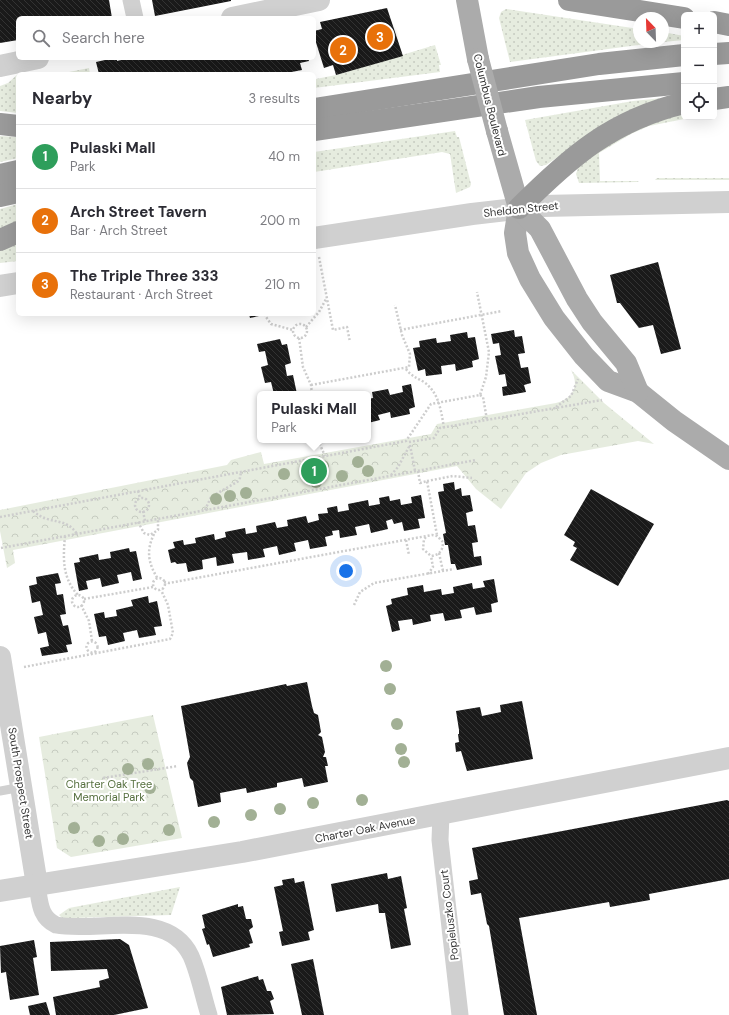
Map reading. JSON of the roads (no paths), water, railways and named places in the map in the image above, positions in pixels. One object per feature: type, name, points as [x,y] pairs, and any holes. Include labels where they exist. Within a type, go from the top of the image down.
[{"type":"highway","points":[[569,0],[681,18]]},
{"type":"highway","points":[[717,23],[729,25]]},
{"type":"highway","points":[[717,54],[729,53]]},
{"type":"highway","points":[[316,108],[604,64],[681,55]]},
{"type":"highway","points":[[316,130],[574,93],[681,83]]},
{"type":"highway","points":[[717,83],[729,83]]},
{"type":"highway","points":[[717,99],[729,97]]},
{"type":"highway","points":[[519,208],[562,167],[597,139],[643,116],[681,105]]},
{"type":"highway","points":[[316,142],[376,130],[416,115]]},
{"type":"highway","points":[[0,124],[16,126]]},
{"type":"highway","points":[[0,175],[16,171]]},
{"type":"highway","points":[[0,196],[16,192]]},
{"type":"highway","points":[[0,240],[16,233]]},
{"type":"main road","name":"Columbus Boulevard","points":[[467,0],[478,59],[519,208],[515,233],[518,253],[530,279],[546,306],[574,344],[602,376],[608,381],[638,392],[674,421],[729,459]]},
{"type":"main road","name":"Columbus Boulevard","points":[[519,208],[540,228],[580,303],[597,328],[626,363],[638,392]]},
{"type":"street","points":[[131,0],[135,16]]},
{"type":"street","points":[[242,16],[319,0]]},
{"type":"street","points":[[0,66],[28,60]]},
{"type":"street","name":"Sheldon Street","points":[[316,246],[519,208],[589,204],[729,202]]},
{"type":"street","points":[[0,286],[16,283]]},
{"type":"street","name":"South Prospect Street","points":[[0,657],[37,885]]},
{"type":"street","name":"Charter Oak Avenue","points":[[0,891],[215,856],[729,758]]},
{"type":"street","name":"Popieluszko Court","points":[[441,814],[440,840],[460,1015]]},
{"type":"street","points":[[37,885],[42,911],[48,920],[56,925],[148,926],[172,933],[180,940],[191,956],[209,1015]]},
{"type":"lane","points":[[0,791],[22,786]]},
{"type":"place","name":"The Triple Three 333","points":[[380,37]]},
{"type":"place","name":"Arch Street Tavern","points":[[343,50]]},
{"type":"place","name":"Pulaski Mall","points":[[314,471]]},
{"type":"park label","name":"Charter Oak Tree Memorial Park","points":[[109,790]]}]
